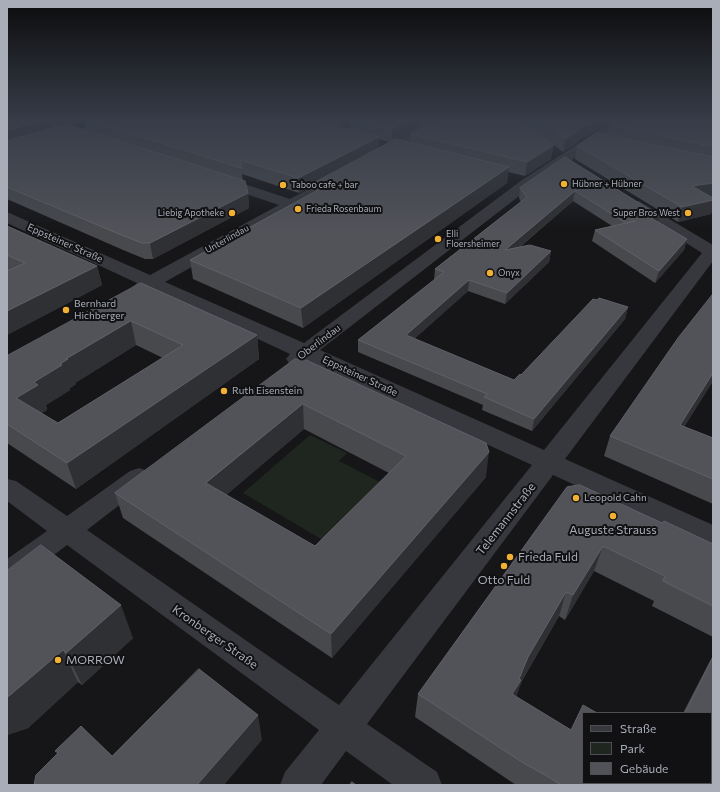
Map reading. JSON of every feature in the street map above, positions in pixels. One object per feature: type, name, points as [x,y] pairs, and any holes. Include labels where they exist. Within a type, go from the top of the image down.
[{"type":"street","points":[[367,162],[379,156]]},
{"type":"street","name":"Oberlindau","points":[[281,370],[307,352],[519,181],[561,156]]},
{"type":"street","name":"Unterlindau","points":[[124,297],[353,170]]},
{"type":"street","points":[[202,175],[290,204]]},
{"type":"street","points":[[620,196],[713,252]]},
{"type":"street","name":"Eppsteiner Straße","points":[[7,217],[713,537]]},
{"type":"street","name":"Telemannstraße","points":[[298,785],[713,252]]},
{"type":"street","points":[[7,575],[155,465]]},
{"type":"street","name":"Kronberger Straße","points":[[7,488],[66,532],[424,785]]},
{"type":"green space","points":[[310,435],[347,453],[339,461],[384,484],[328,543],[243,493]]},
{"type":"building","points":[[7,156],[167,156],[245,181],[248,193],[150,243],[142,243],[7,187]]},
{"type":"building","points":[[203,156],[342,156],[298,178],[240,160],[242,168]]},
{"type":"building","points":[[364,156],[464,156],[509,167],[301,308],[190,260],[327,185],[316,182]]},
{"type":"building","points":[[502,156],[537,156],[527,162]]},
{"type":"building","points":[[594,156],[713,157],[713,183],[692,186],[713,198],[713,200],[682,207]]},
{"type":"building","points":[[565,157],[660,216],[651,218],[687,239],[659,271],[595,230],[635,221],[626,223],[575,191],[505,250],[530,245],[551,251],[507,293],[469,280],[406,335],[514,380],[520,374],[521,375],[593,299],[597,300],[599,298],[628,307],[534,419],[484,397],[487,394],[358,340],[444,272],[435,269],[527,197],[520,188]]},
{"type":"building","points":[[7,226],[97,266],[7,311],[7,271],[25,263],[7,255]]},
{"type":"building","points":[[141,283],[257,335],[67,463],[7,424],[7,356]],"holes":[[[131,321],[183,345],[58,423],[16,398],[38,385],[34,382],[62,365],[60,364],[68,359],[66,359]]]},
{"type":"building","points":[[713,294],[713,373],[680,425],[713,438],[713,479],[610,436],[678,338]]},
{"type":"building","points":[[295,359],[304,359],[486,443],[489,452],[331,634],[115,493]],"holes":[[[303,404],[406,456],[315,546],[206,483]]]},
{"type":"building","points":[[580,485],[662,523],[664,521],[713,544],[713,606],[663,581],[665,576],[603,546],[573,595],[566,592],[528,657],[519,679],[521,680],[512,694],[571,730],[583,705],[595,712],[582,712],[582,784],[712,784],[712,712],[686,712],[713,657],[713,785],[561,785],[525,764],[418,694],[567,487]]},
{"type":"building","points":[[41,545],[121,605],[66,653],[63,650],[7,697],[7,571]]},
{"type":"building","points":[[199,669],[258,715],[197,785],[34,785],[36,775],[58,753],[55,751],[81,726],[112,756]]},
{"type":"place","name":"Hübner + Hübner","points":[[564,184]]},
{"type":"place","name":"Taboo cafe + bar","points":[[283,185]]},
{"type":"place","name":"Frieda Rosenbaum","points":[[298,209]]},
{"type":"place","name":"Liebig Apotheke","points":[[232,213]]},
{"type":"place","name":"Super Bros West","points":[[688,213]]},
{"type":"place","name":"Elli Floersheimer","points":[[438,239]]},
{"type":"place","name":"Onyx","points":[[490,273]]},
{"type":"place","name":"Bernhard Hichberger","points":[[66,310]]},
{"type":"place","name":"Ruth Eisenstein","points":[[224,391]]},
{"type":"place","name":"Leopold Cahn","points":[[576,498]]},
{"type":"place","name":"Auguste Strauss","points":[[613,516]]},
{"type":"place","name":"Frieda Fuld","points":[[510,557]]},
{"type":"place","name":"Otto Fuld","points":[[504,566]]},
{"type":"place","name":"MORROW","points":[[58,660]]}]
